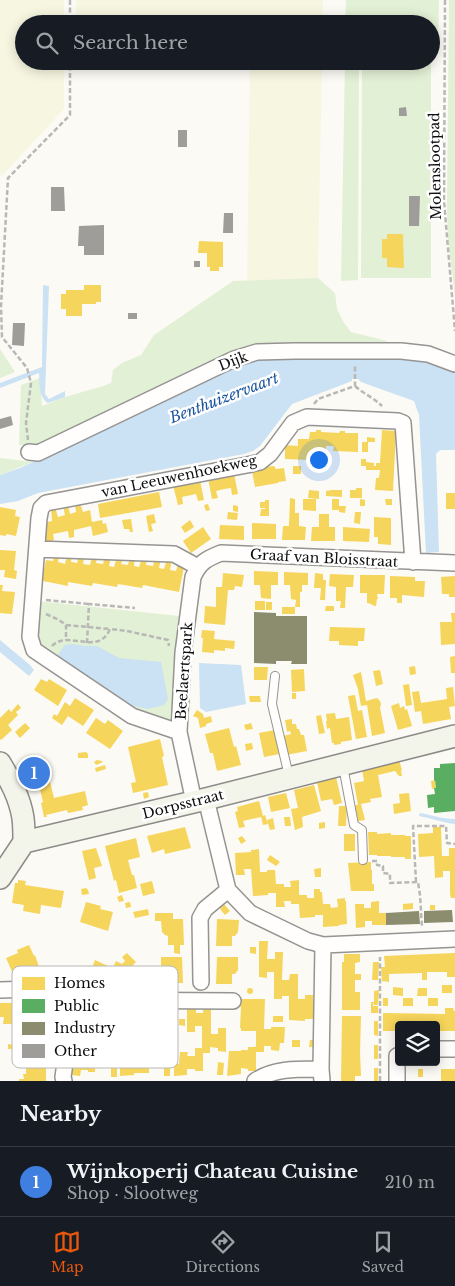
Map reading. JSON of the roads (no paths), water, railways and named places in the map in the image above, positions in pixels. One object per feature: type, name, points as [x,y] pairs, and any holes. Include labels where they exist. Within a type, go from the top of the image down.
[{"type":"street","name":"Dijk","points":[[29,452],[38,453],[234,359],[257,352],[401,352],[428,354],[455,364]]},
{"type":"street","name":"van Leeuwenhoekweg","points":[[41,508],[46,503],[260,462],[270,454],[293,423],[307,417],[398,421],[403,423],[413,562]]},
{"type":"street","name":"Beelaertspark","points":[[41,508],[30,637],[34,650],[132,716],[179,732],[183,661],[192,577],[198,567]]},
{"type":"street","points":[[37,549],[174,554],[198,567]]},
{"type":"street","name":"Graaf van Bloisstraat","points":[[198,567],[206,559],[221,553],[455,563]]},
{"type":"street","points":[[179,732],[228,890],[250,913],[308,941],[323,945],[455,939]]},
{"type":"street","name":"Dorpsstraat","points":[[24,842],[200,801],[455,736]]},
{"type":"street","points":[[0,763],[20,805],[24,842],[0,878]]},
{"type":"street","points":[[201,982],[200,918],[205,909],[228,890]]},
{"type":"street","points":[[255,1081],[267,1074],[302,1069],[322,1075],[323,945]]},
{"type":"street","points":[[178,1001],[233,1001]]},
{"type":"street","points":[[440,1049],[455,1049]]},
{"type":"street","points":[[397,1066],[397,1081]]},
{"type":"street","points":[[64,1068],[64,1081]]},
{"type":"lane","points":[[275,676],[272,704],[290,778]]},
{"type":"lane","points":[[342,764],[354,825],[362,830],[363,860]]},
{"type":"water","points":[[43,285],[49,286],[45,394],[49,399],[65,391],[65,397],[48,403],[41,393],[39,373],[0,388],[0,383],[42,367]]},
{"type":"water","name":"Benthuizervaart","points":[[315,357],[352,359],[403,358],[434,363],[455,370],[455,450],[440,450],[436,454],[439,552],[426,553],[419,415],[414,401],[361,382],[358,379],[352,379],[352,381],[292,404],[260,446],[253,451],[38,493],[18,501],[0,504],[0,475],[102,431],[252,359]]},
{"type":"water","points":[[0,640],[30,665],[34,670],[29,676],[0,652]]},
{"type":"water","points":[[65,645],[97,646],[119,658],[161,662],[168,699],[164,705],[148,709],[133,706],[56,657]]},
{"type":"water","points":[[199,663],[241,665],[246,704],[206,712],[200,708]]},
{"type":"water","points":[[420,813],[455,819],[455,824],[419,816]]},
{"type":"place","name":"Wijnkoperij Chateau Cuisine","points":[[34,773]]}]
